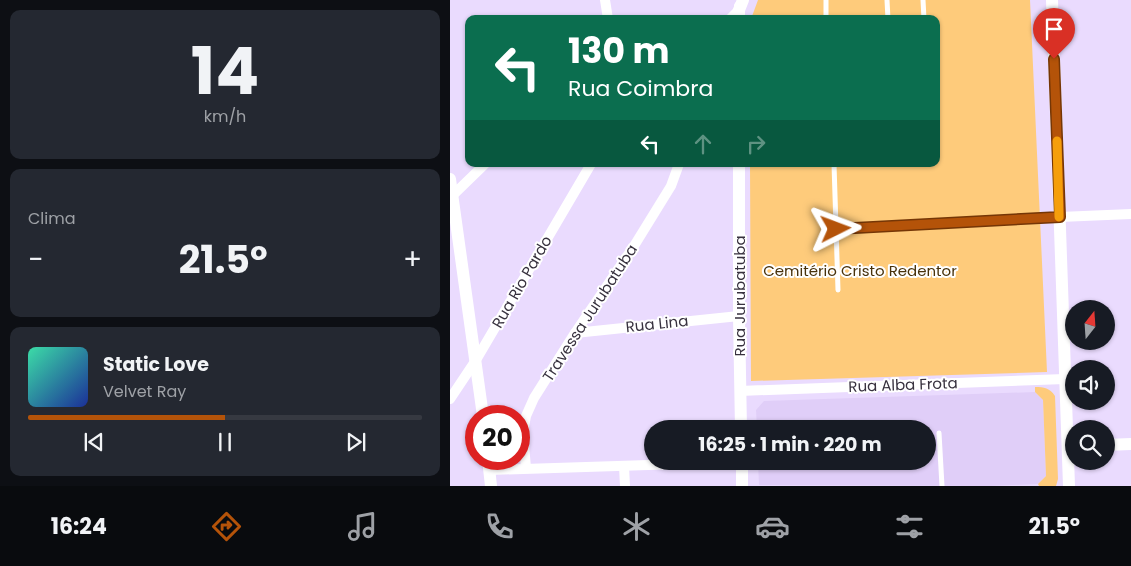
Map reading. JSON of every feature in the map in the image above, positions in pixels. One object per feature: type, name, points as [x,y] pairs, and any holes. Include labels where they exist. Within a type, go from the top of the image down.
[{"type":"street","points":[[605,0],[607,15]]},
{"type":"street","points":[[1052,0],[1065,360]]},
{"type":"street","points":[[451,197],[482,167]]},
{"type":"street","name":"Rua Rio Pardo","points":[[450,399],[476,360],[589,167]]},
{"type":"street","name":"Travessa Jurubatuba","points":[[530,407],[575,333],[634,246],[671,186],[678,167]]},
{"type":"street","name":"Rua Jurubatuba","points":[[739,167],[741,420]]},
{"type":"street","points":[[450,179],[451,197],[482,405]]},
{"type":"street","points":[[1060,217],[1131,214]]},
{"type":"street","name":"Rua Lina","points":[[575,333],[739,316]]},
{"type":"street","name":"Rua Alba Frota","points":[[740,391],[1065,379]]},
{"type":"street","points":[[1115,445],[1131,444]]},
{"type":"street","points":[[530,468],[644,465]]},
{"type":"street","points":[[624,466],[625,486]]},
{"type":"street","points":[[490,470],[491,486]]},
{"type":"street","points":[[742,470],[742,486]]},
{"type":"street","points":[[1070,470],[1070,486]]},
{"type":"lane","points":[[826,0],[826,15]]},
{"type":"lane","points":[[887,0],[888,15]]},
{"type":"lane","points":[[924,0],[924,15]]},
{"type":"lane","points":[[834,167],[838,290]]},
{"type":"lane","points":[[836,229],[1060,217]]},
{"type":"lane","points":[[939,433],[942,486]]},
{"type":"shaded area","points":[[1035,392],[1043,400],[1046,476],[1038,484],[989,486],[759,485],[758,470],[936,470],[936,420],[757,420],[756,410],[764,401]]},
{"type":"green space","name":"Cemitério Cristo Redentor","points":[[758,0],[1030,0],[1047,372],[751,381],[750,167],[940,167],[940,15],[752,15]]},
{"type":"green space","points":[[1035,387],[1046,388],[1055,396],[1058,479],[1056,486],[1039,486],[1038,484],[1046,476],[1043,400],[1035,392]]},
{"type":"slow traffic","points":[[1057,141],[1059,217]]},
{"type":"route","points":[[836,229],[1060,217],[1054,59]]}]
